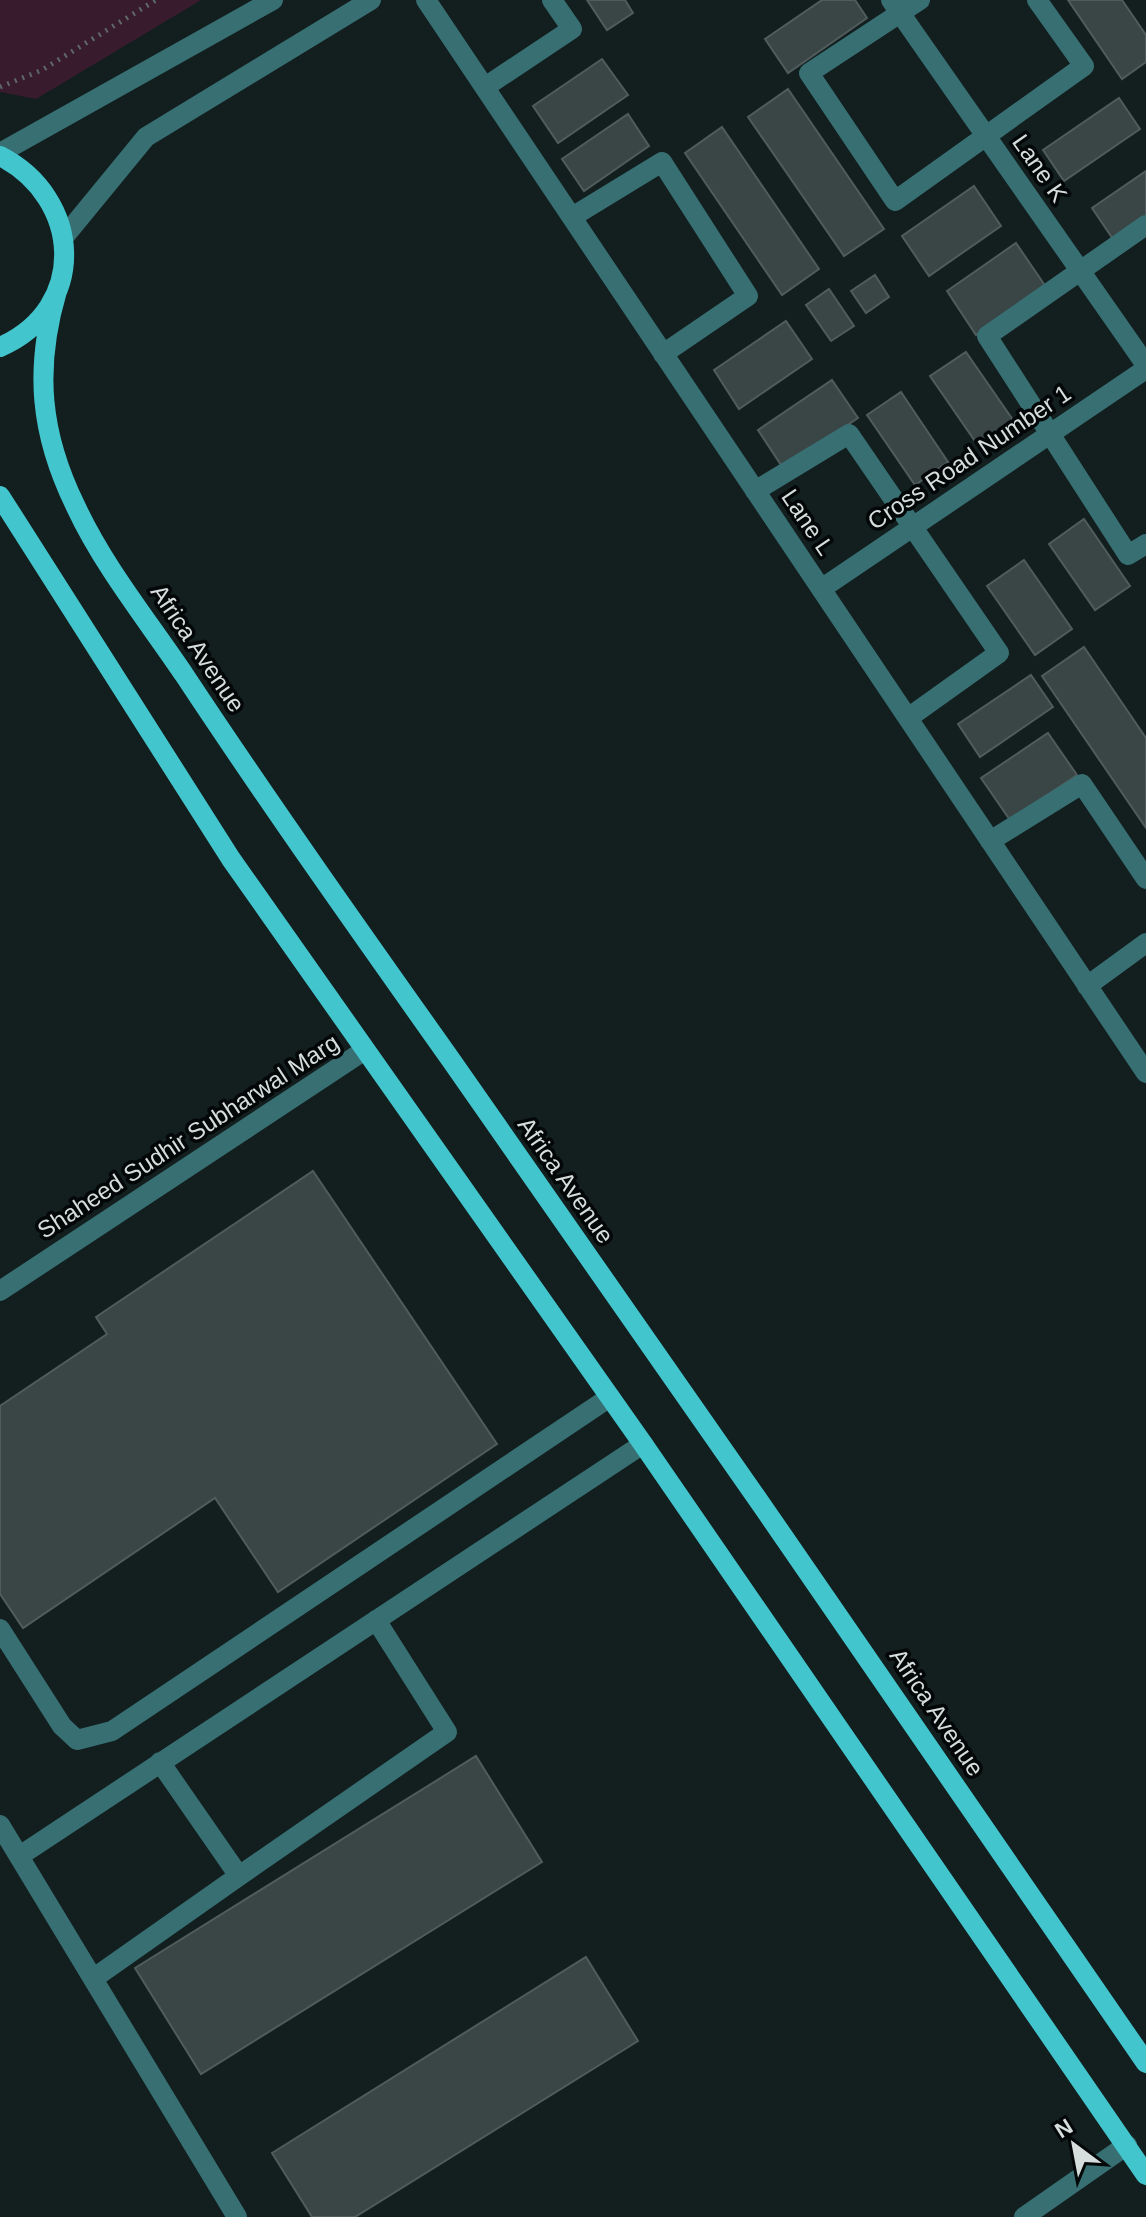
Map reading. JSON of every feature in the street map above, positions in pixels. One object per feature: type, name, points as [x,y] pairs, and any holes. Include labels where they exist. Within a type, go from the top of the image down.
[{"type":"main road","points":[[0,154],[40,184],[56,209],[64,237]]},
{"type":"main road","name":"Africa Avenue","points":[[64,237],[63,270],[43,352],[44,393],[53,448],[88,530],[283,824],[778,1526],[1146,2063]]},
{"type":"main road","points":[[0,347],[17,340],[41,318],[57,291]]},
{"type":"main road","points":[[0,496],[231,859],[643,1444],[1146,2175]]},
{"type":"street","points":[[0,154],[273,0]]},
{"type":"street","points":[[64,237],[146,137],[371,0]]},
{"type":"street","name":"Lane L","points":[[426,0],[1146,1073]]},
{"type":"street","points":[[485,87],[572,29],[552,0]]},
{"type":"street","points":[[920,0],[896,7],[809,73],[895,201],[1084,66],[1037,0]]},
{"type":"street","name":"Lane K","points":[[896,7],[1146,367]]},
{"type":"street","points":[[572,217],[662,162],[748,296],[663,354]]},
{"type":"street","points":[[1146,225],[987,336],[1128,555],[1146,544]]},
{"type":"street","name":"Cross Road Number 1","points":[[821,589],[1146,367]]},
{"type":"street","points":[[755,491],[849,434],[914,526],[999,653],[908,718]]},
{"type":"street","points":[[990,841],[1082,784],[1146,879]]},
{"type":"street","points":[[1087,986],[1146,943]]},
{"type":"street","name":"Shaheed Sudhir Subharwal Marg","points":[[0,1291],[365,1050]]},
{"type":"street","points":[[0,1629],[62,1726],[77,1740],[112,1731],[610,1397]]},
{"type":"street","points":[[21,1855],[643,1444]]},
{"type":"street","points":[[94,1978],[447,1732],[376,1620]]},
{"type":"street","points":[[160,1762],[239,1876]]},
{"type":"street","points":[[0,1825],[21,1855],[237,2217]]},
{"type":"street","points":[[1024,2217],[1127,2145]]},
{"type":"path","points":[[0,87],[42,70],[156,0]]},
{"type":"shaded area","points":[[0,0],[201,0],[36,99],[0,92]]},
{"type":"building","points":[[587,0],[625,0],[633,13],[607,30]]},
{"type":"building","points":[[822,0],[855,0],[867,18],[788,73],[765,39]]},
{"type":"building","points":[[1068,0],[1122,0],[1146,35],[1146,62],[1122,79]]},
{"type":"building","points":[[602,59],[628,95],[558,143],[533,106]]},
{"type":"building","points":[[788,89],[884,229],[844,256],[748,117]]},
{"type":"building","points":[[1119,98],[1140,129],[1064,181],[1043,150]]},
{"type":"building","points":[[628,114],[649,146],[584,191],[562,159]]},
{"type":"building","points":[[722,127],[819,269],[782,295],[685,153]]},
{"type":"building","points":[[1146,171],[1146,216],[1113,239],[1092,208]]},
{"type":"building","points":[[974,186],[1001,226],[929,276],[902,236]]},
{"type":"building","points":[[1016,243],[1046,287],[976,335],[947,291]]},
{"type":"building","points":[[875,275],[889,297],[866,313],[851,291]]},
{"type":"building","points":[[829,289],[854,326],[831,341],[806,305]]},
{"type":"building","points":[[786,321],[812,359],[739,409],[714,370]]},
{"type":"building","points":[[966,352],[1013,420],[977,444],[930,376]]},
{"type":"building","points":[[832,380],[858,418],[783,468],[758,430]]},
{"type":"building","points":[[901,392],[948,462],[915,485],[867,415]]},
{"type":"building","points":[[1084,519],[1130,586],[1095,610],[1049,544]]},
{"type":"building","points":[[1024,560],[1072,629],[1035,655],[987,586]]},
{"type":"building","points":[[1084,647],[1146,738],[1146,828],[1042,676]]},
{"type":"building","points":[[1031,675],[1053,707],[980,757],[958,724]]},
{"type":"building","points":[[1048,733],[1077,775],[1010,820],[981,778]]},
{"type":"building","points":[[313,1171],[497,1444],[278,1592],[215,1498],[23,1628],[0,1594],[0,1406],[107,1334],[96,1317]]},
{"type":"building","points":[[476,1756],[542,1862],[201,2074],[135,1968]]},
{"type":"building","points":[[586,1957],[638,2041],[355,2217],[312,2217],[272,2153]]}]
